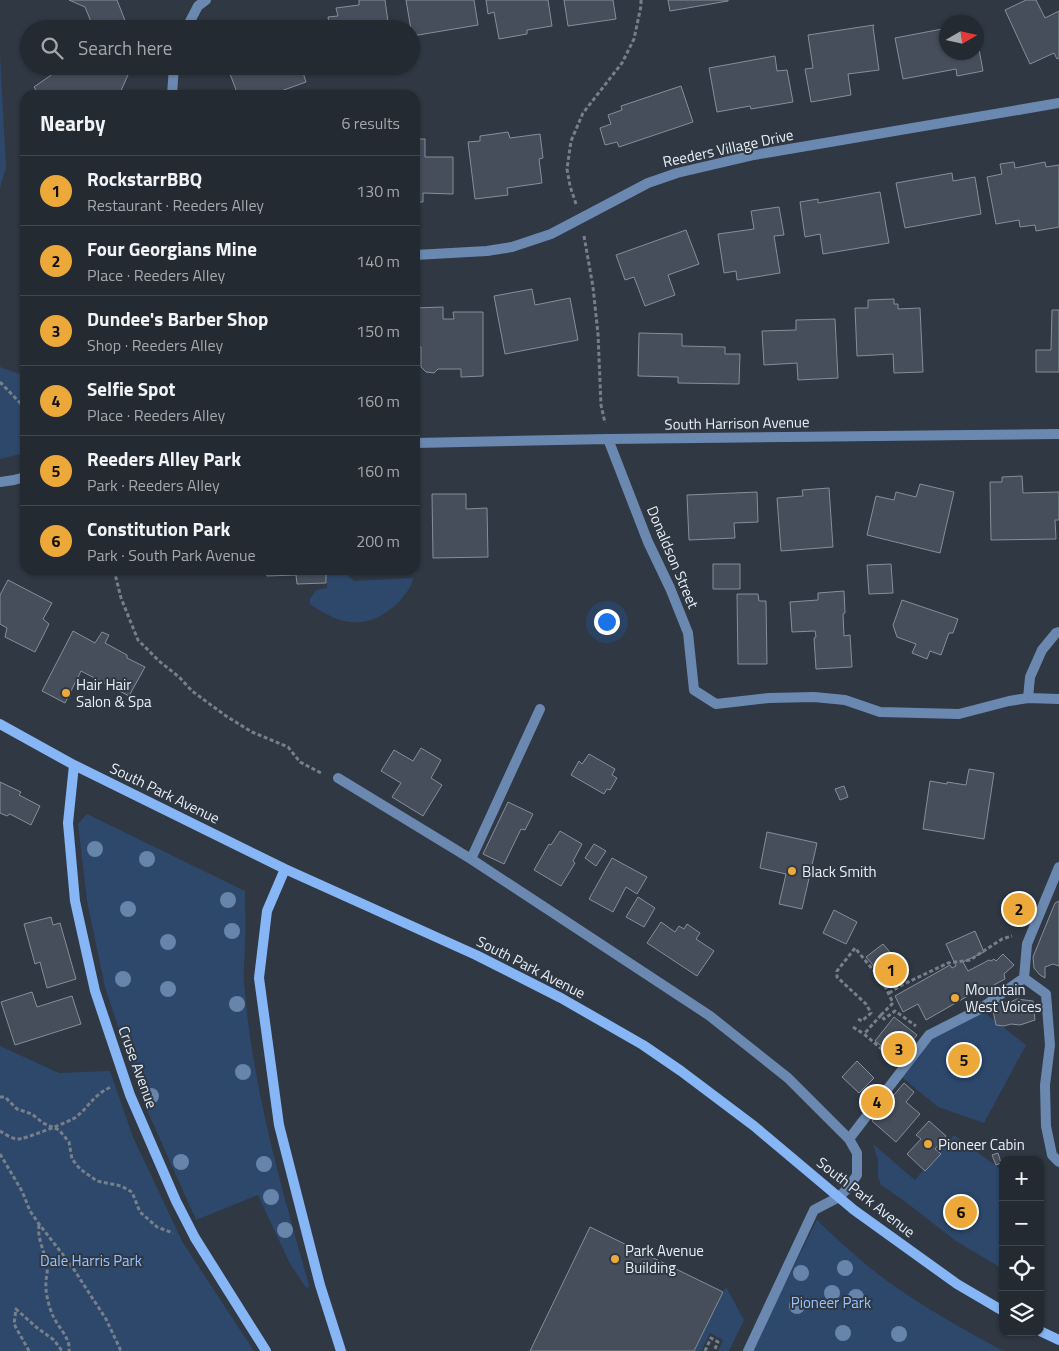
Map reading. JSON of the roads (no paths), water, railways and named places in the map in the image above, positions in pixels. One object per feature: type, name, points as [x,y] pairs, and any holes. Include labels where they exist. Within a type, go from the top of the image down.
[{"type":"street","points":[[191,20],[198,6],[206,0]]},
{"type":"street","points":[[172,90],[173,75]]},
{"type":"street","name":"Reeders Village Drive","points":[[420,255],[512,247],[551,234],[654,180],[677,173],[754,156],[1059,103]]},
{"type":"street","name":"South Harrison Avenue","points":[[420,443],[1059,434]]},
{"type":"street","name":"Donaldson Street","points":[[608,439],[633,499],[648,542],[670,588],[688,633],[694,690],[716,704],[769,698],[814,697],[844,700],[880,712],[959,714],[1028,698]]},
{"type":"street","points":[[0,482],[20,478]]},
{"type":"street","points":[[1054,699],[1028,698],[1030,677],[1042,650],[1059,632]]},
{"type":"street","points":[[471,859],[540,709]]},
{"type":"street","name":"South Park Avenue","points":[[0,724],[74,765],[285,869],[476,955],[560,998],[643,1045],[754,1126],[854,1210],[957,1284],[999,1309]]},
{"type":"street","name":"Cruse Avenue","points":[[74,765],[68,823],[75,901],[96,991],[130,1095],[176,1201],[192,1232],[266,1351]]},
{"type":"street","points":[[338,778],[471,859],[710,1016],[788,1078],[849,1139],[857,1154],[857,1176],[839,1197],[814,1210],[748,1351]]},
{"type":"street","points":[[849,1139],[929,1035],[980,1009],[1024,978],[1028,944],[1059,868]]},
{"type":"street","points":[[285,869],[267,911],[259,978],[279,1125],[320,1285],[341,1351]]},
{"type":"street","points":[[1024,978],[1046,994],[1050,1045],[1045,1085],[1046,1126],[1052,1155],[1059,1162]]},
{"type":"street","points":[[1044,1333],[1059,1340]]},
{"type":"place","name":"Hair Hair Salon & Spa","points":[[66,693]]},
{"type":"place","name":"Black Smith","points":[[792,871]]},
{"type":"place","name":"Four Georgians Mine","points":[[1019,909]]},
{"type":"place","name":"RockstarrBBQ","points":[[891,970]]},
{"type":"place","name":"Mountain West Voices","points":[[955,998]]},
{"type":"place","name":"Dundee's Barber Shop","points":[[899,1049]]},
{"type":"place","name":"Reeders Alley Park","points":[[964,1060]]},
{"type":"place","name":"Selfie Spot","points":[[877,1102]]},
{"type":"place","name":"Pioneer Cabin","points":[[928,1144]]},
{"type":"place","name":"Constitution Park","points":[[961,1212]]},
{"type":"place","name":"Park Avenue Building","points":[[615,1259]]},
{"type":"park label","name":"Dale Harris Park","points":[[91,1260]]},
{"type":"park label","name":"Pioneer Park","points":[[831,1302]]}]
